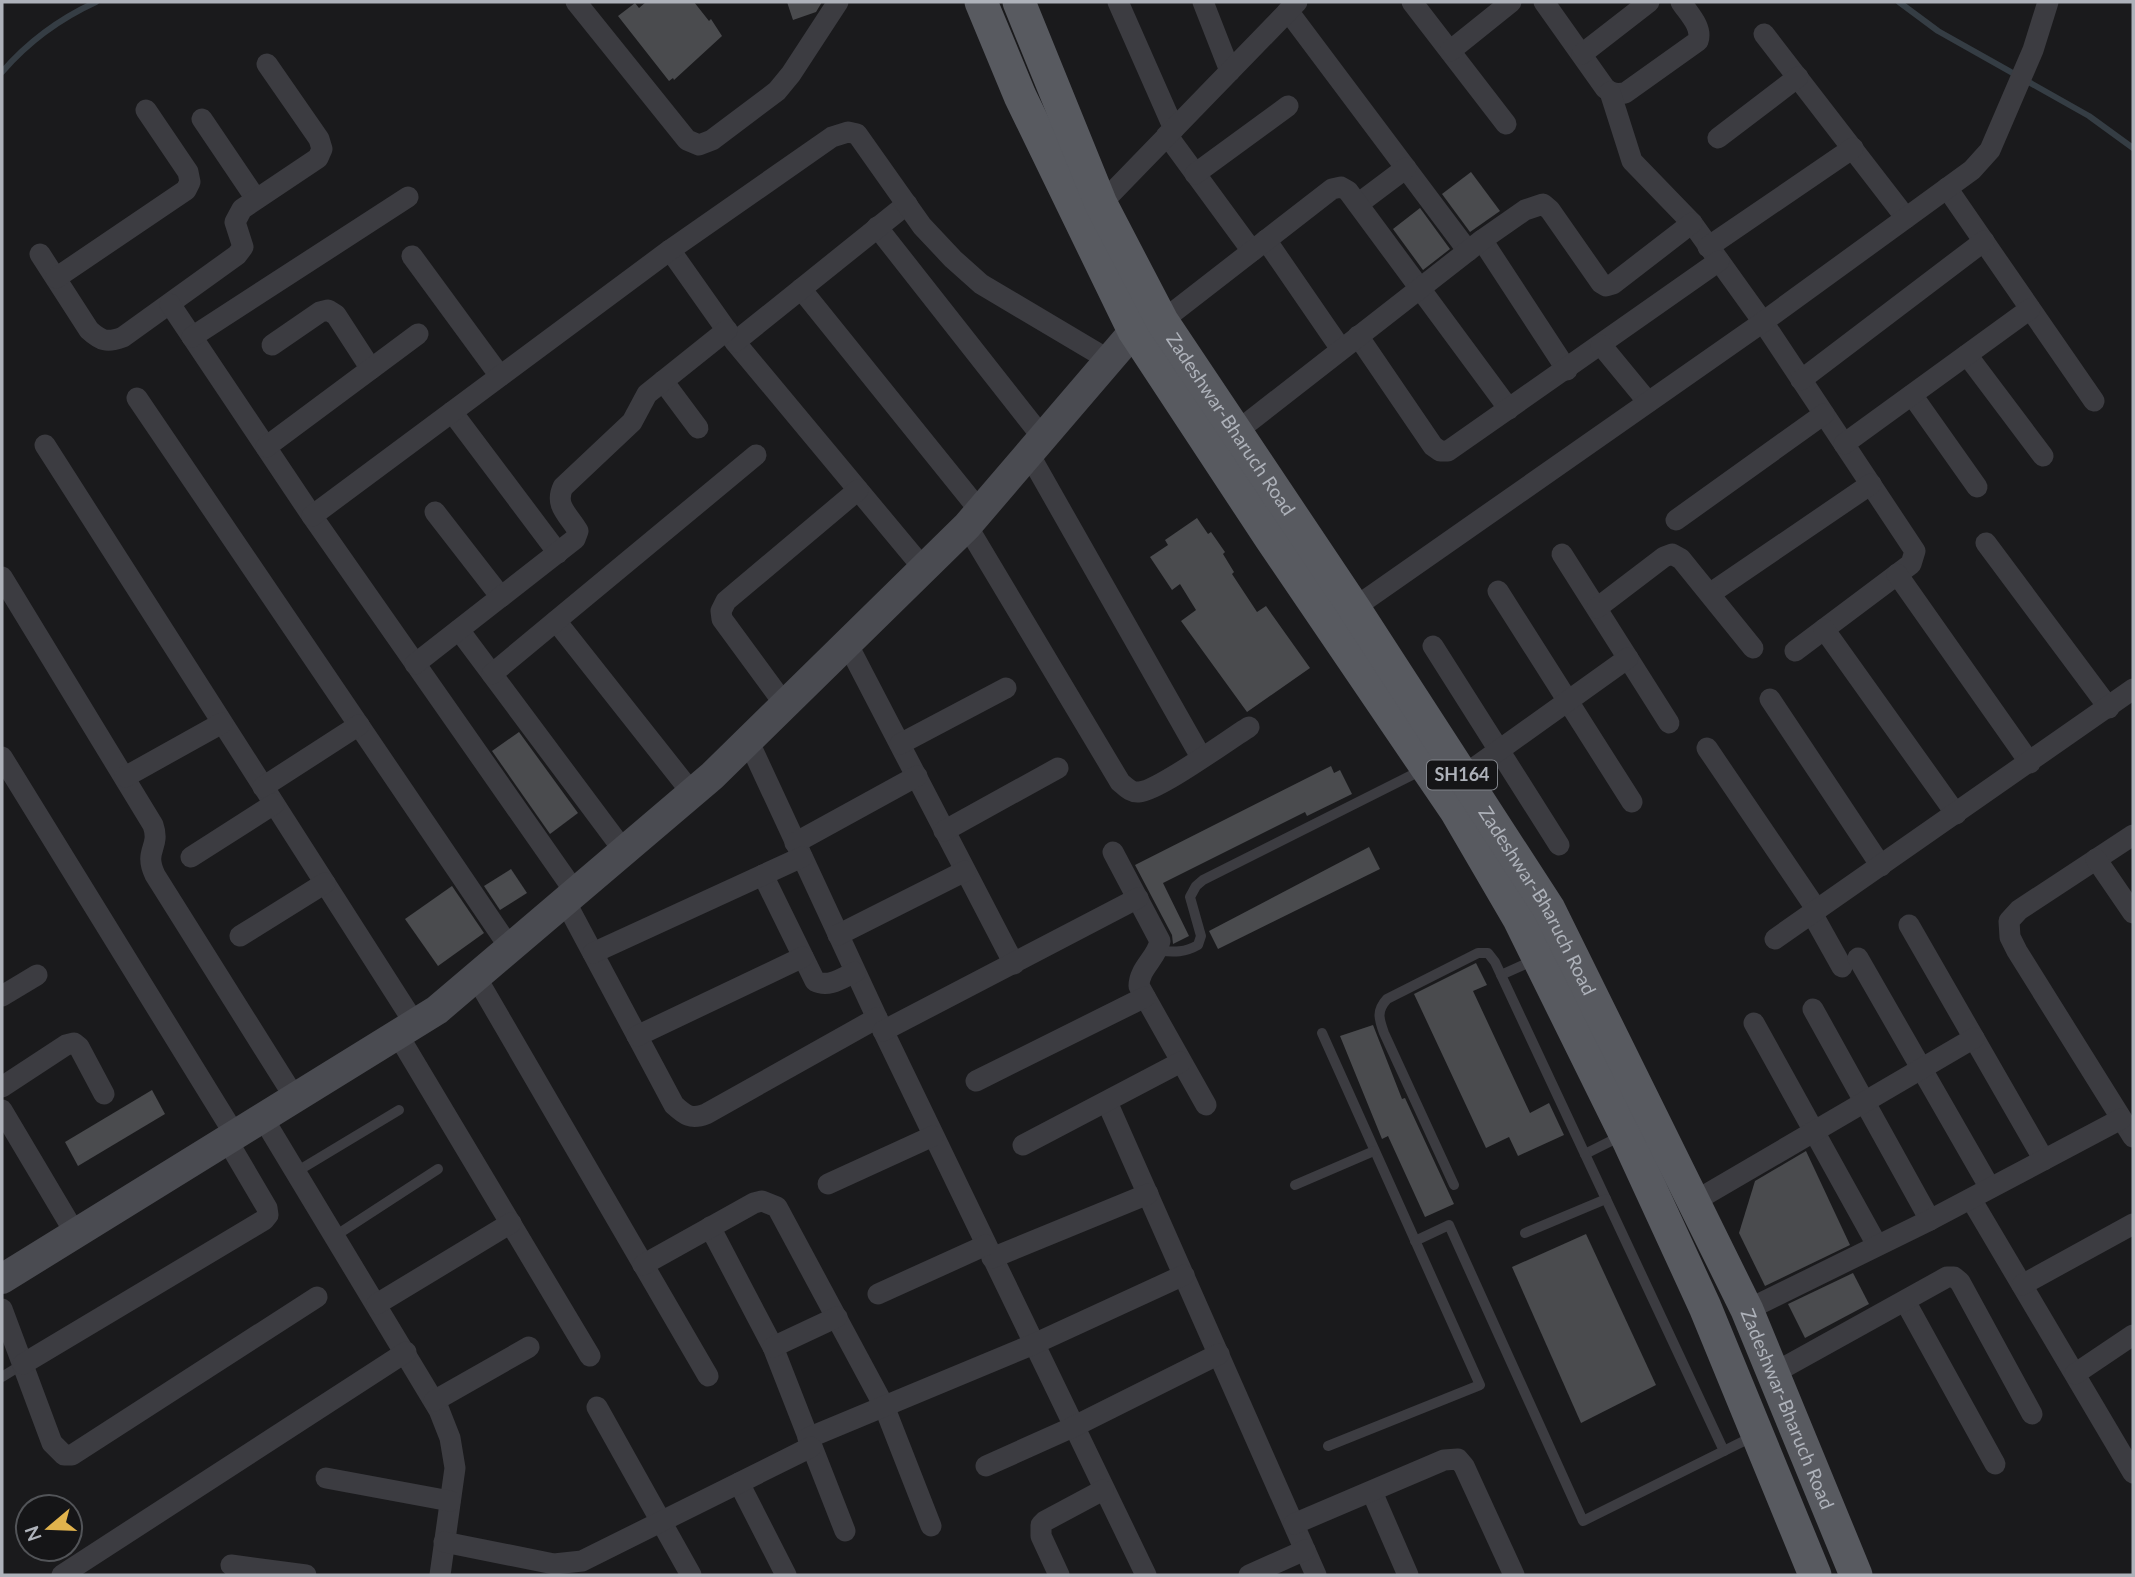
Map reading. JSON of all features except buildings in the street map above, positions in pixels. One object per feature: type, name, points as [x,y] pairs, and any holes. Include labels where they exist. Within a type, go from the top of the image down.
[{"type":"main road","name":"Zadeshwar-Bharuch Road","points":[[981,2],[1020,96],[1151,321],[1270,539],[1456,811],[1519,919],[1625,1134],[1705,1307],[1815,1575]]},
{"type":"main road","name":"Zadeshwar-Bharuch Road","points":[[1019,2],[1151,321],[1236,432],[1549,909],[1747,1310],[1774,1373],[1849,1572]]},
{"type":"main road","points":[[2,1279],[437,1010],[692,793],[785,705],[974,519],[1109,360],[1151,321]]},
{"type":"street","points":[[576,2],[687,140],[699,145],[712,140],[777,91],[838,2]]},
{"type":"street","points":[[1118,2],[1170,132],[1195,174],[1350,342],[1433,446],[1440,451],[1448,451],[1567,370],[1713,254],[1853,148]]},
{"type":"street","points":[[1203,2],[1230,71]]},
{"type":"street","points":[[1412,2],[1506,124]]},
{"type":"street","points":[[1450,51],[1511,2]]},
{"type":"street","points":[[1544,2],[1610,93],[1632,161],[1692,223],[1763,322],[1915,551],[1911,564],[1795,651]]},
{"type":"street","points":[[1582,54],[1649,2]]},
{"type":"street","points":[[1610,93],[1625,93],[1698,41],[1698,29],[1681,2]]},
{"type":"street","points":[[1354,608],[1763,322],[1972,170],[1990,150],[2033,50],[2048,2]]},
{"type":"street","points":[[1101,204],[1293,6],[1406,168],[1475,246],[1567,370]]},
{"type":"street","points":[[1764,34],[1906,218]]},
{"type":"street","points":[[40,254],[89,330],[99,340],[110,342],[123,337],[237,255],[243,247],[235,222],[237,215],[256,199],[318,158],[322,149],[319,139],[267,64]]},
{"type":"street","points":[[1718,138],[1798,77]]},
{"type":"street","points":[[1195,174],[1288,106]]},
{"type":"street","points":[[56,278],[186,190],[190,182],[188,172],[146,110]]},
{"type":"street","points":[[202,119],[256,199]]},
{"type":"street","points":[[312,516],[670,250],[832,137],[848,132],[857,134],[922,226],[981,284],[1109,360]]},
{"type":"street","points":[[1357,204],[1406,168]]},
{"type":"street","points":[[1151,321],[1259,246],[1332,189],[1341,187],[1348,191],[1509,410]]},
{"type":"street","points":[[1947,188],[2094,401]]},
{"type":"street","points":[[192,337],[408,197]]},
{"type":"street","points":[[415,664],[575,539],[578,531],[560,506],[558,497],[563,488],[632,422],[648,394],[663,381],[801,289],[907,204]]},
{"type":"street","points":[[1236,432],[1525,210],[1543,204],[1550,210],[1601,283],[1606,286],[1613,285],[1692,223]]},
{"type":"street","points":[[877,227],[1036,446],[1201,757]]},
{"type":"street","points":[[1801,380],[1984,242]]},
{"type":"street","points":[[670,250],[731,336],[923,569]]},
{"type":"street","points":[[412,256],[500,376]]},
{"type":"street","points":[[801,289],[974,519],[1120,782],[1132,792],[1142,792],[1249,727]]},
{"type":"street","points":[[170,304],[570,897],[593,953],[674,1105],[685,1115],[696,1118],[706,1114],[880,1024],[1014,964],[1138,898]]},
{"type":"street","points":[[1844,444],[2030,309]]},
{"type":"street","points":[[272,345],[320,312],[328,310],[336,315],[371,369]]},
{"type":"street","points":[[266,447],[418,334]]},
{"type":"street","points":[[1601,345],[1648,402]]},
{"type":"street","points":[[1967,355],[2043,456]]},
{"type":"street","points":[[663,381],[698,428]]},
{"type":"street","points":[[1912,395],[1977,487]]},
{"type":"street","points":[[137,398],[510,948]]},
{"type":"street","points":[[452,411],[558,553]]},
{"type":"street","points":[[1676,520],[1824,414]]},
{"type":"street","points":[[45,445],[325,883],[511,1223],[590,1356]]},
{"type":"street","points":[[492,674],[756,456]]},
{"type":"street","points":[[1711,593],[1871,484]]},
{"type":"street","points":[[785,705],[722,619],[721,611],[726,601],[858,491]]},
{"type":"street","points":[[435,512],[501,597]]},
{"type":"street","points":[[1986,543],[2109,708]]},
{"type":"street","points":[[1562,554],[1669,723]]},
{"type":"street","points":[[1597,608],[1664,557],[1672,554],[1681,559],[1711,593],[1753,648]]},
{"type":"street","points":[[1897,574],[2030,763]]},
{"type":"street","points":[[2,577],[146,811],[157,835],[149,863],[155,875],[295,1098]]},
{"type":"street","points":[[1497,591],[1632,802]]},
{"type":"street","points":[[556,621],[692,793]]},
{"type":"street","points":[[1824,629],[1956,814]]},
{"type":"street","points":[[459,630],[624,851]]},
{"type":"street","points":[[847,643],[1014,964]]},
{"type":"street","points":[[1433,646],[1559,845]]},
{"type":"street","points":[[1463,776],[1628,658]]},
{"type":"street","points":[[900,744],[1006,688]]},
{"type":"street","points":[[1774,939],[2133,690]]},
{"type":"street","points":[[1770,699],[1881,866]]},
{"type":"street","points":[[125,777],[222,723]]},
{"type":"street","points":[[191,857],[359,725]]},
{"type":"street","points":[[748,740],[933,1136],[1146,1575]]},
{"type":"street","points":[[1706,748],[1816,910]]},
{"type":"street","points":[[2,757],[231,1137],[268,1215],[264,1220],[23,1364]]},
{"type":"street","points":[[944,831],[1058,768]]},
{"type":"street","points":[[593,953],[763,875],[916,776]]},
{"type":"street","points":[[2133,835],[2019,910],[2009,921],[2010,937],[2133,1137]]},
{"type":"street","points":[[1113,852],[1160,941],[1158,951],[1139,979],[1139,986],[1206,1105]]},
{"type":"street","points":[[2096,859],[2133,913]]},
{"type":"street","points":[[838,935],[965,871]]},
{"type":"street","points":[[763,875],[815,981],[831,984],[855,972]]},
{"type":"street","points":[[240,936],[325,883]]},
{"type":"street","points":[[1816,910],[1814,917],[1850,962],[1922,1069],[1990,1188]]},
{"type":"street","points":[[1909,925],[2044,1160]]},
{"type":"street","points":[[637,1036],[803,957]]},
{"type":"street","points":[[2,996],[37,975]]},
{"type":"street","points":[[476,977],[708,1377]]},
{"type":"street","points":[[976,1081],[1145,997]]},
{"type":"street","points":[[1813,1009],[1930,1220]]},
{"type":"street","points":[[1754,1023],[1877,1245]]},
{"type":"street","points":[[1695,1201],[1974,1038]]},
{"type":"street","points":[[2,1087],[66,1045],[74,1043],[79,1047],[104,1094]]},
{"type":"street","points":[[1023,1145],[1181,1062]]},
{"type":"street","points":[[1107,1102],[1316,1575]]},
{"type":"street","points":[[2,1110],[75,1233]]},
{"type":"street","points":[[263,1118],[406,1352],[434,1401],[450,1438],[455,1468],[440,1575]]},
{"type":"street","points":[[1747,1310],[1930,1220],[2121,1119]]},
{"type":"street","points":[[828,1184],[933,1136]]},
{"type":"street","points":[[878,1294],[1148,1194]]},
{"type":"street","points":[[1971,1199],[2133,1473]]},
{"type":"street","points":[[643,1265],[754,1203],[762,1201],[777,1207],[884,1406],[931,1526]]},
{"type":"street","points":[[376,1304],[511,1223]]},
{"type":"street","points":[[2022,1285],[2133,1224]]},
{"type":"street","points":[[709,1227],[773,1347],[845,1531]]},
{"type":"street","points":[[444,1542],[554,1564],[582,1561],[739,1483],[810,1442],[884,1406],[1034,1344],[1184,1275]]},
{"type":"street","points":[[1774,1373],[1947,1277],[1954,1278],[1960,1282],[2032,1414]]},
{"type":"street","points":[[2,1309],[52,1443],[64,1455],[72,1455],[317,1297]]},
{"type":"street","points":[[1905,1301],[1995,1464]]},
{"type":"street","points":[[773,1347],[836,1317]]},
{"type":"street","points":[[2075,1374],[2133,1335]]},
{"type":"street","points":[[434,1401],[529,1347]]},
{"type":"street","points":[[62,1575],[84,1569],[406,1352]]},
{"type":"street","points":[[986,1466],[1073,1427],[1219,1354]]},
{"type":"street","points":[[597,1408],[691,1575]]},
{"type":"street","points":[[1294,1524],[1444,1460],[1458,1459],[1464,1466],[1514,1575]]},
{"type":"street","points":[[326,1478],[450,1502]]},
{"type":"street","points":[[739,1483],[786,1575]]},
{"type":"street","points":[[1059,1575],[1041,1536],[1041,1525],[1104,1490]]},
{"type":"street","points":[[1372,1492],[1408,1575]]},
{"type":"street","points":[[1249,1575],[1305,1550]]},
{"type":"street","points":[[231,1565],[306,1575]]},
{"type":"lane","points":[[1158,951],[1177,953],[1198,945],[1201,936],[1191,897],[1196,886],[1203,880],[1426,768]]},
{"type":"lane","points":[[1454,1185],[1384,1033],[1378,1013],[1380,1006],[1387,999],[1478,953],[1488,953],[1495,962],[1724,1451]]},
{"type":"lane","points":[[1501,975],[1538,957]]},
{"type":"lane","points":[[1321,1033],[1480,1385],[1328,1446]]},
{"type":"lane","points":[[296,1172],[399,1110]]},
{"type":"lane","points":[[1585,1154],[1625,1134]]},
{"type":"lane","points":[[1295,1185],[1374,1151]]},
{"type":"lane","points":[[335,1236],[438,1169]]},
{"type":"lane","points":[[1525,1233],[1606,1199]]},
{"type":"lane","points":[[1415,1241],[1450,1225],[1583,1521],[1758,1434]]},
{"type":"lane","points":[[2,1377],[23,1364]]},
{"type":"waterway","points":[[2,72],[46,32],[70,15],[96,2]]},
{"type":"waterway","points":[[1899,2],[1938,31],[2089,116],[2133,148]]}]
